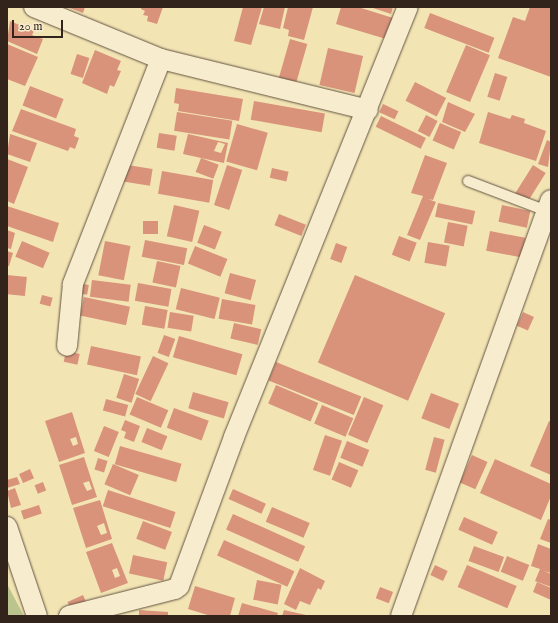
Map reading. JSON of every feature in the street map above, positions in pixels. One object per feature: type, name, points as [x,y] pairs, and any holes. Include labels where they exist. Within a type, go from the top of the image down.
[{"type":"street","points":[[34,7],[161,59],[368,110]]},
{"type":"street","points":[[69,616],[175,589],[179,586],[234,437],[368,110],[408,7]]},
{"type":"street","points":[[67,346],[73,284],[161,59]]},
{"type":"street","points":[[401,616],[549,206]]},
{"type":"street","points":[[7,527],[37,616]]},
{"type":"lane","points":[[468,181],[549,206]]},
{"type":"green space","points":[[7,584],[24,616],[7,616]]},
{"type":"building","points":[[67,7],[85,7],[83,13]]},
{"type":"building","points":[[141,7],[163,7],[157,24],[147,21],[148,16],[143,15],[145,11],[141,9]]},
{"type":"building","points":[[243,7],[262,7],[251,45],[234,41]]},
{"type":"building","points":[[264,7],[285,7],[280,29],[259,24]]},
{"type":"building","points":[[288,7],[313,7],[304,40],[288,36],[289,30],[283,28]]},
{"type":"building","points":[[341,7],[358,7],[393,18],[386,39],[336,24]]},
{"type":"building","points":[[370,7],[393,7],[391,14]]},
{"type":"building","points":[[530,7],[551,7],[551,77],[498,58],[513,17],[525,21]]},
{"type":"building","points":[[430,13],[494,38],[489,53],[424,28]]},
{"type":"building","points":[[10,21],[34,31],[32,35],[43,39],[37,54],[7,41]]},
{"type":"building","points":[[290,39],[307,44],[295,87],[278,82]]},
{"type":"building","points":[[7,44],[38,57],[25,86],[7,79]]},
{"type":"building","points":[[466,45],[490,55],[470,102],[446,92]]},
{"type":"building","points":[[328,48],[363,56],[355,93],[319,85]]},
{"type":"building","points":[[95,50],[121,61],[117,70],[121,71],[114,87],[110,85],[107,94],[82,83]]},
{"type":"building","points":[[77,54],[89,58],[83,78],[71,74]]},
{"type":"building","points":[[495,73],[507,77],[500,101],[487,97]]},
{"type":"building","points":[[415,82],[446,98],[437,117],[405,101]]},
{"type":"building","points":[[30,86],[64,99],[56,119],[22,106]]},
{"type":"building","points":[[176,88],[243,99],[239,121],[178,111],[179,104],[174,103]]},
{"type":"building","points":[[254,101],[325,114],[322,132],[251,120]]},
{"type":"building","points":[[448,102],[475,114],[465,132],[442,122]]},
{"type":"building","points":[[383,104],[398,111],[395,119],[379,112]]},
{"type":"building","points":[[21,109],[76,129],[74,136],[79,138],[75,149],[70,147],[68,151],[12,131]]},
{"type":"building","points":[[177,112],[232,121],[229,140],[174,131]]},
{"type":"building","points":[[488,112],[510,119],[512,115],[525,119],[524,123],[546,131],[536,161],[479,143]]},
{"type":"building","points":[[426,115],[438,121],[429,137],[418,131]]},
{"type":"building","points":[[381,116],[426,138],[421,149],[376,127]]},
{"type":"building","points":[[440,123],[461,132],[454,149],[433,140]]},
{"type":"building","points":[[237,124],[268,133],[257,170],[226,161]]},
{"type":"building","points":[[159,133],[177,136],[174,151],[157,148]]},
{"type":"building","points":[[10,134],[37,143],[30,162],[7,154]]},
{"type":"building","points":[[188,134],[228,143],[224,163],[183,154]],"holes":[[[218,142],[225,144],[221,153],[214,151]]]},
{"type":"building","points":[[547,140],[551,142],[548,167],[538,164]]},
{"type":"building","points":[[425,155],[447,163],[433,200],[428,199],[436,202],[420,240],[407,235],[423,196],[411,193]]},
{"type":"building","points":[[201,158],[219,165],[213,179],[196,172]]},
{"type":"building","points":[[7,159],[28,167],[14,204],[7,201]]},
{"type":"building","points":[[121,164],[153,169],[150,186],[118,181]]},
{"type":"building","points":[[227,165],[242,170],[229,210],[214,205]]},
{"type":"building","points":[[533,165],[546,173],[528,202],[515,194]]},
{"type":"building","points":[[272,168],[289,172],[286,182],[270,178]]},
{"type":"building","points":[[162,171],[213,180],[209,203],[158,194]]},
{"type":"building","points":[[438,203],[475,211],[472,225],[435,217]]},
{"type":"building","points":[[174,205],[199,211],[192,242],[167,236]]},
{"type":"building","points":[[502,205],[530,211],[527,228],[498,222]]},
{"type":"building","points":[[7,206],[59,223],[53,242],[7,226]]},
{"type":"building","points":[[279,214],[306,225],[301,236],[275,225]]},
{"type":"building","points":[[143,221],[158,221],[158,234],[143,234]]},
{"type":"building","points":[[448,222],[468,226],[464,246],[444,243]]},
{"type":"building","points":[[204,225],[222,232],[215,250],[197,243]]},
{"type":"building","points":[[7,230],[15,233],[11,249],[7,248]]},
{"type":"building","points":[[490,231],[525,238],[522,258],[486,251]]},
{"type":"building","points":[[399,236],[417,243],[410,261],[392,255]]},
{"type":"building","points":[[145,240],[187,248],[184,265],[142,257]]},
{"type":"building","points":[[22,241],[50,253],[43,268],[15,257]]},
{"type":"building","points":[[105,241],[131,246],[124,280],[98,275]]},
{"type":"building","points":[[428,242],[450,246],[446,267],[424,263]]},
{"type":"building","points":[[336,243],[347,247],[341,263],[330,259]]},
{"type":"building","points":[[195,246],[227,259],[220,277],[188,264]]},
{"type":"building","points":[[7,251],[13,253],[9,266],[7,266]]},
{"type":"building","points":[[157,261],[180,266],[176,288],[152,283]]},
{"type":"building","points":[[230,273],[256,280],[251,300],[225,293]]},
{"type":"building","points":[[7,275],[27,277],[25,296],[7,294]]},
{"type":"building","points":[[355,275],[445,313],[408,401],[318,362]]},
{"type":"building","points":[[92,280],[131,285],[129,302],[90,297]]},
{"type":"building","points":[[78,283],[89,285],[87,295],[76,293]]},
{"type":"building","points":[[138,283],[171,289],[168,307],[135,301]]},
{"type":"building","points":[[181,288],[220,298],[214,319],[176,309]]},
{"type":"building","points":[[42,295],[53,298],[50,307],[40,304]]},
{"type":"building","points":[[84,297],[130,307],[126,325],[80,316]]},
{"type":"building","points":[[222,299],[255,305],[252,325],[219,319]]},
{"type":"building","points":[[145,306],[168,310],[164,329],[142,325]]},
{"type":"building","points":[[170,312],[194,316],[191,332],[167,328]]},
{"type":"building","points":[[523,312],[534,317],[528,331],[517,326]]},
{"type":"building","points":[[234,323],[261,329],[258,345],[230,339]]},
{"type":"building","points":[[164,335],[175,339],[169,357],[158,353]]},
{"type":"building","points":[[179,336],[242,354],[236,375],[173,357]]},
{"type":"building","points":[[91,346],[141,357],[137,375],[87,365]]},
{"type":"building","points":[[66,351],[80,354],[77,365],[64,362]]},
{"type":"building","points":[[153,356],[168,363],[151,401],[135,394]]},
{"type":"building","points":[[276,362],[361,396],[354,415],[269,381]]},
{"type":"building","points":[[124,374],[139,379],[131,403],[116,398]]},
{"type":"building","points":[[276,385],[318,403],[311,421],[268,403]]},
{"type":"building","points":[[193,392],[229,402],[224,419],[188,408]]},
{"type":"building","points":[[431,393],[459,404],[449,429],[421,418]]},
{"type":"building","points":[[137,397],[168,410],[161,428],[130,414]]},
{"type":"building","points":[[364,397],[383,405],[367,443],[348,435]]},
{"type":"building","points":[[106,399],[128,405],[125,417],[103,411]]},
{"type":"building","points":[[322,405],[353,418],[345,437],[314,423]]},
{"type":"building","points":[[174,408],[209,421],[202,440],[167,428]]},
{"type":"building","points":[[72,412],[85,453],[59,462],[45,421]],"holes":[[[76,437],[78,444],[73,446],[70,439]]]},
{"type":"building","points":[[125,420],[140,426],[134,442],[124,438],[126,432],[121,430]]},
{"type":"building","points":[[549,421],[551,422],[551,475],[530,466]]},
{"type":"building","points":[[104,426],[119,432],[109,457],[94,451]]},
{"type":"building","points":[[147,428],[167,436],[162,450],[141,442]]},
{"type":"building","points":[[325,435],[342,441],[330,476],[313,470]]},
{"type":"building","points":[[434,437],[445,440],[436,473],[425,470]]},
{"type":"building","points":[[347,441],[369,450],[363,467],[340,458]]},
{"type":"building","points":[[120,446],[182,464],[176,482],[115,464]]},
{"type":"building","points":[[472,455],[488,462],[475,489],[460,482]]},
{"type":"building","points":[[84,457],[97,497],[72,505],[59,465]],"holes":[[[89,481],[92,489],[87,491],[83,483]]]},
{"type":"building","points":[[98,458],[108,461],[104,472],[94,469]]},
{"type":"building","points":[[495,459],[551,484],[551,496],[541,520],[480,493]]},
{"type":"building","points":[[339,462],[358,470],[351,488],[332,479]]},
{"type":"building","points":[[113,464],[139,475],[130,495],[104,484]]},
{"type":"building","points":[[30,469],[34,478],[23,483],[19,474]]},
{"type":"building","points":[[17,477],[20,484],[7,488],[7,480]]},
{"type":"building","points":[[43,482],[46,490],[38,494],[35,485]]},
{"type":"building","points":[[15,488],[21,505],[11,508],[7,491]]},
{"type":"building","points":[[233,489],[266,504],[261,514],[229,499]]},
{"type":"building","points":[[108,490],[176,512],[170,528],[103,506]]},
{"type":"building","points":[[100,500],[112,539],[86,548],[73,508]],"holes":[[[104,523],[107,533],[101,535],[97,526]]]},
{"type":"building","points":[[39,505],[42,514],[24,519],[21,511]]},
{"type":"building","points":[[272,507],[310,523],[303,538],[266,522]]},
{"type":"building","points":[[233,514],[305,546],[298,562],[226,530]]},
{"type":"building","points":[[464,517],[498,532],[492,545],[458,530]]},
{"type":"building","points":[[548,519],[551,520],[551,543],[540,539]]},
{"type":"building","points":[[143,521],[172,532],[165,550],[136,539]]},
{"type":"building","points":[[224,540],[294,571],[287,587],[217,556]]},
{"type":"building","points":[[112,543],[128,583],[101,593],[86,552]],"holes":[[[117,568],[120,576],[115,578],[112,570]]]},
{"type":"building","points":[[538,544],[551,549],[551,573],[544,571],[551,574],[551,587],[535,581],[540,569],[531,566]]},
{"type":"building","points":[[474,546],[504,557],[499,572],[469,561]]},
{"type":"building","points":[[133,555],[167,562],[163,581],[129,574]]},
{"type":"building","points":[[507,556],[529,565],[523,581],[501,572]]},
{"type":"building","points":[[435,565],[448,571],[443,581],[430,575]]},
{"type":"building","points":[[467,565],[517,586],[507,608],[458,587]]},
{"type":"building","points":[[300,568],[325,581],[321,590],[318,588],[310,605],[300,601],[296,610],[284,604]]},
{"type":"building","points":[[257,580],[282,585],[278,604],[253,600]]},
{"type":"building","points":[[537,582],[551,588],[551,600],[533,592]]},
{"type":"building","points":[[195,586],[235,598],[230,616],[211,616],[188,609]]},
{"type":"building","points":[[380,587],[393,592],[389,603],[376,598]]},
{"type":"building","points":[[83,595],[87,604],[72,611],[67,602]]},
{"type":"building","points":[[242,603],[278,613],[277,616],[238,616]]},
{"type":"building","points":[[139,610],[168,612],[168,616],[139,616]]},
{"type":"building","points":[[284,610],[306,615],[306,616],[282,616]]}]
